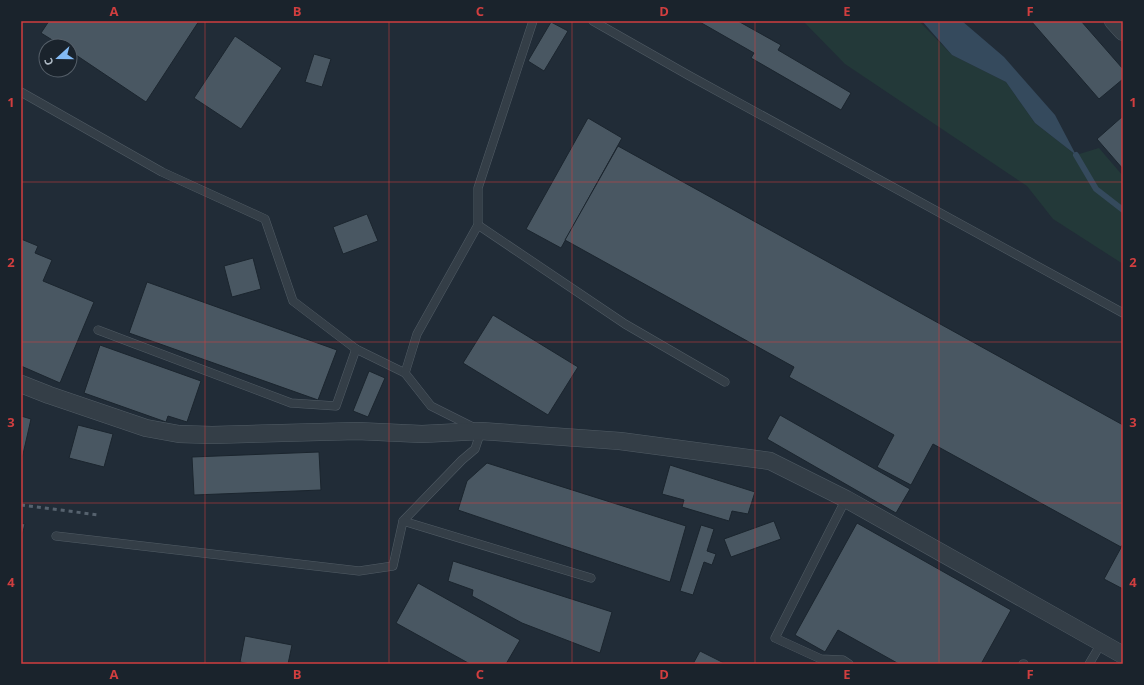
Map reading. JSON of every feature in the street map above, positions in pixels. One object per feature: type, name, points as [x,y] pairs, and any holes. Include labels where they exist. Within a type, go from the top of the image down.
[{"type":"street","points":[[1113,21],[1123,32]]},
{"type":"street","points":[[21,384],[146,428],[179,434],[357,431],[422,434],[481,431],[620,441],[770,461],[846,499],[1123,655]]},
{"type":"lane","points":[[405,373],[416,334],[478,225],[478,188],[533,21]]},
{"type":"lane","points":[[593,21],[688,75],[1123,313]]},
{"type":"lane","points":[[21,92],[162,172],[265,218],[293,302],[356,349],[405,373],[431,406],[481,431],[475,449],[462,460],[403,521],[393,566],[359,571],[56,536]]},
{"type":"lane","points":[[478,225],[625,324],[725,382]]},
{"type":"lane","points":[[98,330],[291,403],[336,406],[356,349]]},
{"type":"lane","points":[[846,499],[775,638],[821,659],[843,660],[849,664]]},
{"type":"lane","points":[[403,521],[591,578]]},
{"type":"lane","points":[[1089,664],[1102,642]]},
{"type":"green space","points":[[803,21],[919,21],[952,55],[1006,82],[1035,123],[1076,155],[1099,148],[1123,176],[1123,264],[1053,219],[1027,186],[845,64]]},
{"type":"water","points":[[922,21],[962,21],[1004,57],[1055,115],[1076,155],[1035,123],[1006,82],[952,55]]},
{"type":"building","points":[[49,21],[199,21],[146,102],[78,56],[78,38],[49,38],[41,33]]},
{"type":"building","points":[[698,21],[738,21],[781,45],[778,50],[851,93],[841,110],[751,58],[754,53]]},
{"type":"building","points":[[1031,21],[1081,21],[1123,69],[1123,79],[1099,99]]},
{"type":"building","points":[[551,22],[568,31],[544,71],[528,61]]},
{"type":"building","points":[[235,36],[282,68],[241,129],[194,98]]},
{"type":"building","points":[[314,54],[331,59],[322,87],[305,82]]},
{"type":"building","points":[[1123,116],[1123,169],[1097,139]]},
{"type":"building","points":[[588,118],[622,138],[561,248],[526,229]]},
{"type":"building","points":[[618,146],[1123,425],[1123,544],[1121,547],[933,444],[911,485],[877,467],[894,435],[789,377],[794,367],[565,240]]},
{"type":"building","points":[[367,214],[378,241],[343,254],[333,227]]},
{"type":"building","points":[[21,239],[38,246],[35,253],[52,260],[43,281],[94,302],[60,383],[21,366]]},
{"type":"building","points":[[253,258],[261,289],[232,297],[224,266]]},
{"type":"building","points":[[147,282],[337,350],[318,400],[129,333]]},
{"type":"building","points":[[493,315],[578,367],[548,415],[463,363]]},
{"type":"building","points":[[100,345],[201,381],[187,422],[168,416],[166,422],[84,393]]},
{"type":"building","points":[[369,371],[385,378],[368,417],[353,411]]},
{"type":"building","points":[[780,415],[910,489],[896,513],[767,439]]},
{"type":"building","points":[[21,416],[31,419],[21,463]]},
{"type":"building","points":[[78,425],[113,434],[104,467],[69,458]]},
{"type":"building","points":[[319,452],[321,490],[194,495],[192,457]]},
{"type":"building","points":[[487,463],[686,526],[670,582],[458,510],[467,481]]},
{"type":"building","points":[[670,465],[755,492],[748,514],[732,511],[729,521],[682,507],[684,500],[662,494]]},
{"type":"building","points":[[774,521],[781,539],[731,557],[724,539]]},
{"type":"building","points":[[21,523],[25,524],[21,539]]},
{"type":"building","points":[[857,523],[1011,610],[981,664],[899,664],[838,630],[825,652],[795,635]]},
{"type":"building","points":[[701,525],[714,529],[707,551],[716,554],[712,565],[704,562],[693,595],[680,591]]},
{"type":"building","points":[[1123,544],[1123,589],[1104,579]]},
{"type":"building","points":[[453,561],[612,612],[600,653],[522,623],[472,596],[473,590],[448,581]]},
{"type":"building","points":[[418,583],[520,640],[506,664],[470,664],[396,623]]},
{"type":"building","points":[[245,636],[292,645],[288,664],[250,664],[240,662]]},
{"type":"building","points":[[700,651],[726,664],[693,664]]},
{"type":"waterway","points":[[1076,155],[1096,189],[1123,210]]},
{"type":"railway","points":[[21,505],[99,515]]}]
